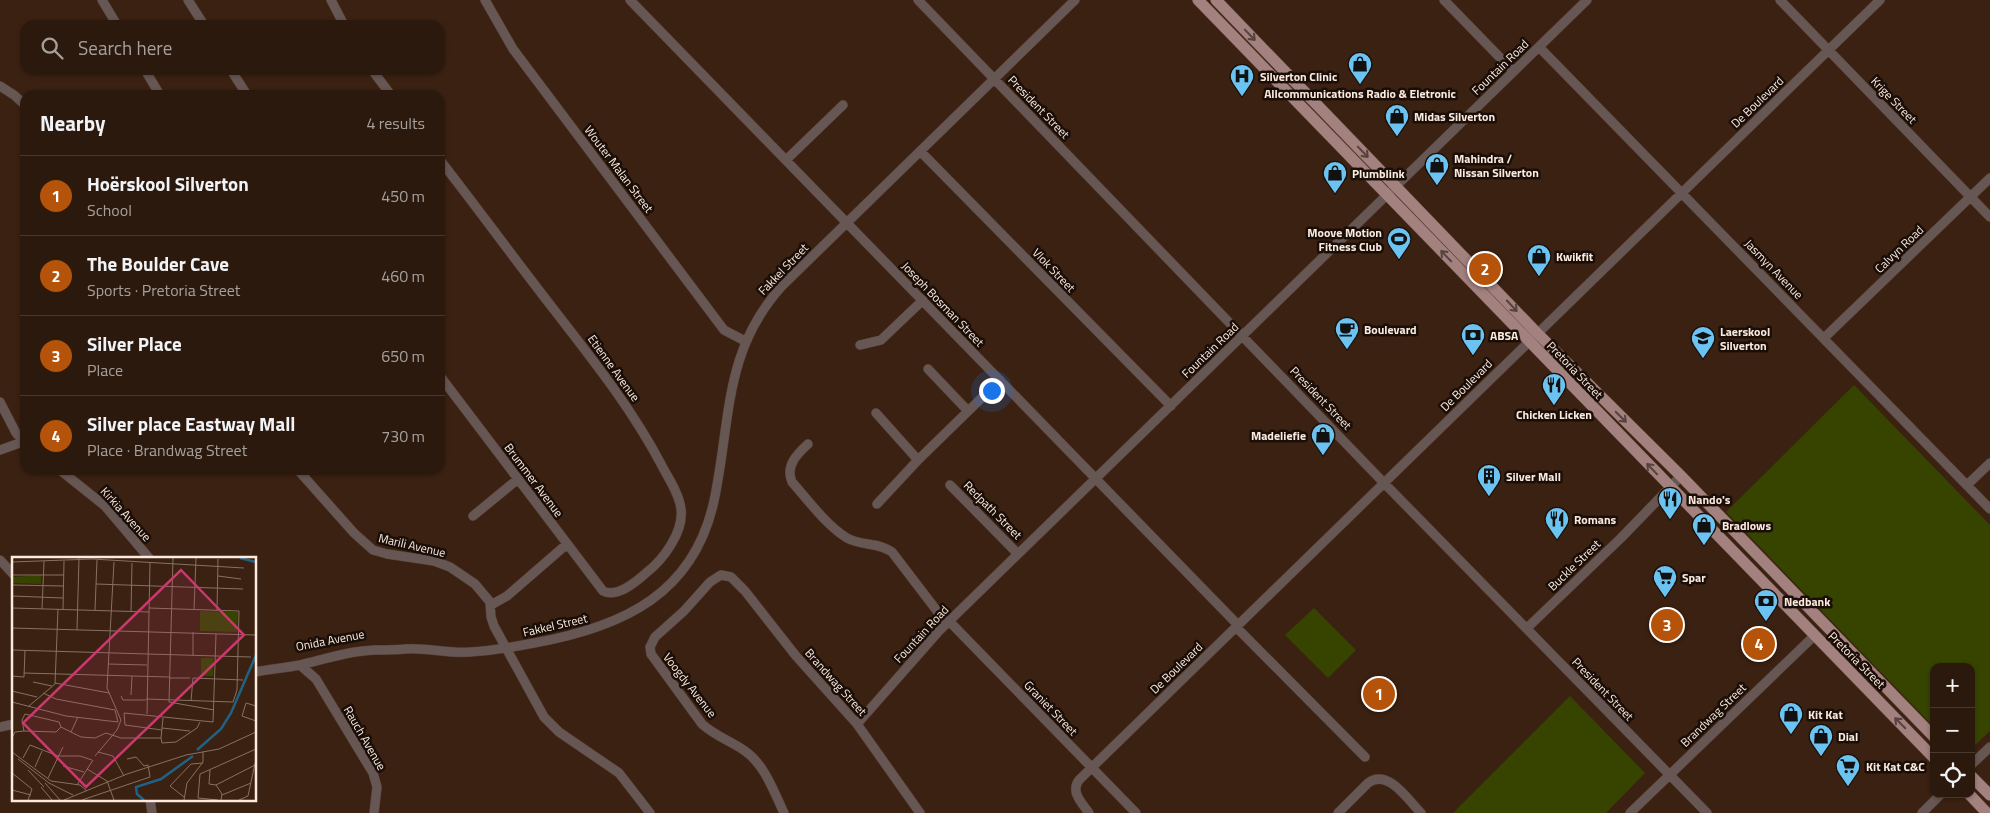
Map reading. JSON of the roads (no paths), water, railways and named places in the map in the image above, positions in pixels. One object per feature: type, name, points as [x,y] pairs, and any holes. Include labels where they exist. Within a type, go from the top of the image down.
[{"type":"main road","name":"Pretoria Street","points":[[1198,0],[1930,754]]},
{"type":"main road","name":"Pretoria Street","points":[[1216,0],[1537,333],[1680,476],[1930,733]]},
{"type":"main road","points":[[1699,496],[1703,511],[1769,580],[1772,592]]},
{"type":"main road","points":[[1975,780],[1990,795]]},
{"type":"main road","points":[[1973,798],[1987,813]]},
{"type":"street","points":[[102,0],[114,20]]},
{"type":"street","points":[[188,0],[201,20]]},
{"type":"street","points":[[332,0],[342,20]]},
{"type":"street","name":"Wouter Malan Street","points":[[485,0],[513,49],[724,330],[745,341]]},
{"type":"street","name":"Joseph Bosman Street","points":[[630,0],[1366,757]]},
{"type":"street","name":"President Street","points":[[918,0],[1384,483],[1707,813]]},
{"type":"street","name":"Fakkel Street","points":[[506,648],[569,637],[614,622],[648,603],[666,588],[682,569],[702,538],[713,509],[735,373],[745,341],[769,300],[1075,0]]},
{"type":"street","points":[[1444,0],[1513,71]]},
{"type":"street","name":"Fountain Road","points":[[857,724],[948,622],[1587,0]]},
{"type":"street","name":"Krige Street","points":[[1780,0],[1990,217]]},
{"type":"street","name":"De Boulevard","points":[[1089,813],[1075,791],[1078,781],[1880,0]]},
{"type":"street","name":"Jasmyn Avenue","points":[[1539,47],[1990,509]]},
{"type":"street","points":[[148,75],[157,90]]},
{"type":"street","points":[[235,75],[244,90]]},
{"type":"street","points":[[376,75],[386,90]]},
{"type":"street","points":[[0,86],[20,101]]},
{"type":"street","points":[[786,160],[843,105]]},
{"type":"street","name":"Vlok Street","points":[[920,151],[1171,406]]},
{"type":"street","name":"Etienne Avenue","points":[[445,167],[631,412],[651,445],[679,499],[682,515],[679,528],[658,561],[643,576],[612,594]]},
{"type":"street","name":"Calvyn Road","points":[[1824,338],[1990,178]]},
{"type":"street","points":[[860,345],[882,340],[923,300]]},
{"type":"street","points":[[928,369],[968,411]]},
{"type":"street","points":[[877,504],[918,460],[1000,380]]},
{"type":"street","name":"Brummer Avenue","points":[[445,383],[599,587],[612,594]]},
{"type":"street","points":[[0,402],[20,438]]},
{"type":"street","points":[[876,413],[918,460]]},
{"type":"street","points":[[0,450],[20,443]]},
{"type":"street","name":"Graniet Street","points":[[808,444],[797,455],[791,465],[790,476],[792,482],[832,525],[846,537],[885,547],[892,552],[948,622],[1136,813]]},
{"type":"street","points":[[1967,485],[1990,463]]},
{"type":"street","name":"Kirkia Avenue","points":[[66,475],[105,506],[148,557]]},
{"type":"street","name":"Marili Avenue","points":[[302,475],[354,533],[373,550],[387,554],[434,560],[444,564],[475,584],[491,605],[492,620],[544,718],[559,732],[619,773],[650,813]]},
{"type":"street","name":"Buckle Street","points":[[1527,628],[1680,476]]},
{"type":"street","points":[[473,516],[518,479]]},
{"type":"street","name":"Redpath Street","points":[[950,485],[1018,554]]},
{"type":"street","points":[[491,605],[507,596],[567,544]]},
{"type":"street","points":[[0,560],[12,573]]},
{"type":"street","name":"Brandwag Street","points":[[726,575],[733,578],[739,584],[792,650],[857,724],[920,813]]},
{"type":"street","name":"Voogdy Avenue","points":[[726,575],[719,576],[710,582],[684,611],[655,637],[650,644],[650,652],[702,724],[746,752],[757,763],[784,813]]},
{"type":"street","name":"Brandwag Street","points":[[1630,813],[1814,636]]},
{"type":"street","name":"Onida Avenue","points":[[259,671],[280,663],[361,646],[386,644],[396,645],[404,649]]},
{"type":"street","name":"Onida Avenue","points":[[259,671],[300,665],[363,651],[404,649],[468,652],[506,648]]},
{"type":"street","points":[[316,679],[315,670],[320,660]]},
{"type":"street","name":"Rauch Avenue","points":[[300,665],[316,679],[375,777],[377,789],[374,813]]},
{"type":"street","points":[[1975,761],[1990,747]]},
{"type":"street","points":[[1338,813],[1373,780],[1382,778],[1390,782],[1421,813]]},
{"type":"street","points":[[1922,813],[1937,798]]},
{"type":"place","name":"Allcommunications Radio & Eletronic","points":[[1360,85]]},
{"type":"place","name":"Silverton Clinic","points":[[1242,97]]},
{"type":"place","name":"Midas Silverton","points":[[1397,137]]},
{"type":"place","name":"Mahindra / Nissan Silverton","points":[[1437,186]]},
{"type":"place","name":"Plumblink","points":[[1335,194]]},
{"type":"place","name":"Moove Motion Fitness Club","points":[[1399,260]]},
{"type":"place","name":"The Boulder Cave","points":[[1485,269]]},
{"type":"place","name":"Kwikfit","points":[[1539,277]]},
{"type":"place","name":"Boulevard","points":[[1347,350]]},
{"type":"place","name":"ABSA","points":[[1473,356]]},
{"type":"place","name":"Laerskool Silverton","points":[[1703,359]]},
{"type":"place","name":"Chicken Licken","points":[[1554,406]]},
{"type":"place","name":"Madeliefie","points":[[1323,456]]},
{"type":"place","name":"Silver Mall","points":[[1489,497]]},
{"type":"place","name":"Nando's","points":[[1670,520]]},
{"type":"place","name":"Romans","points":[[1557,540]]},
{"type":"place","name":"Bradlows","points":[[1704,546]]},
{"type":"place","name":"Spar","points":[[1665,598]]},
{"type":"place","name":"Nedbank","points":[[1766,622]]},
{"type":"place","name":"Silver Place","points":[[1667,625]]},
{"type":"place","name":"Silver place Eastway Mall","points":[[1759,644]]},
{"type":"place","name":"Hoërskool Silverton","points":[[1379,694]]},
{"type":"place","name":"Kit Kat","points":[[1791,735]]},
{"type":"place","name":"Dial","points":[[1821,757]]},
{"type":"place","name":"Kit Kat C&C","points":[[1848,787]]}]
